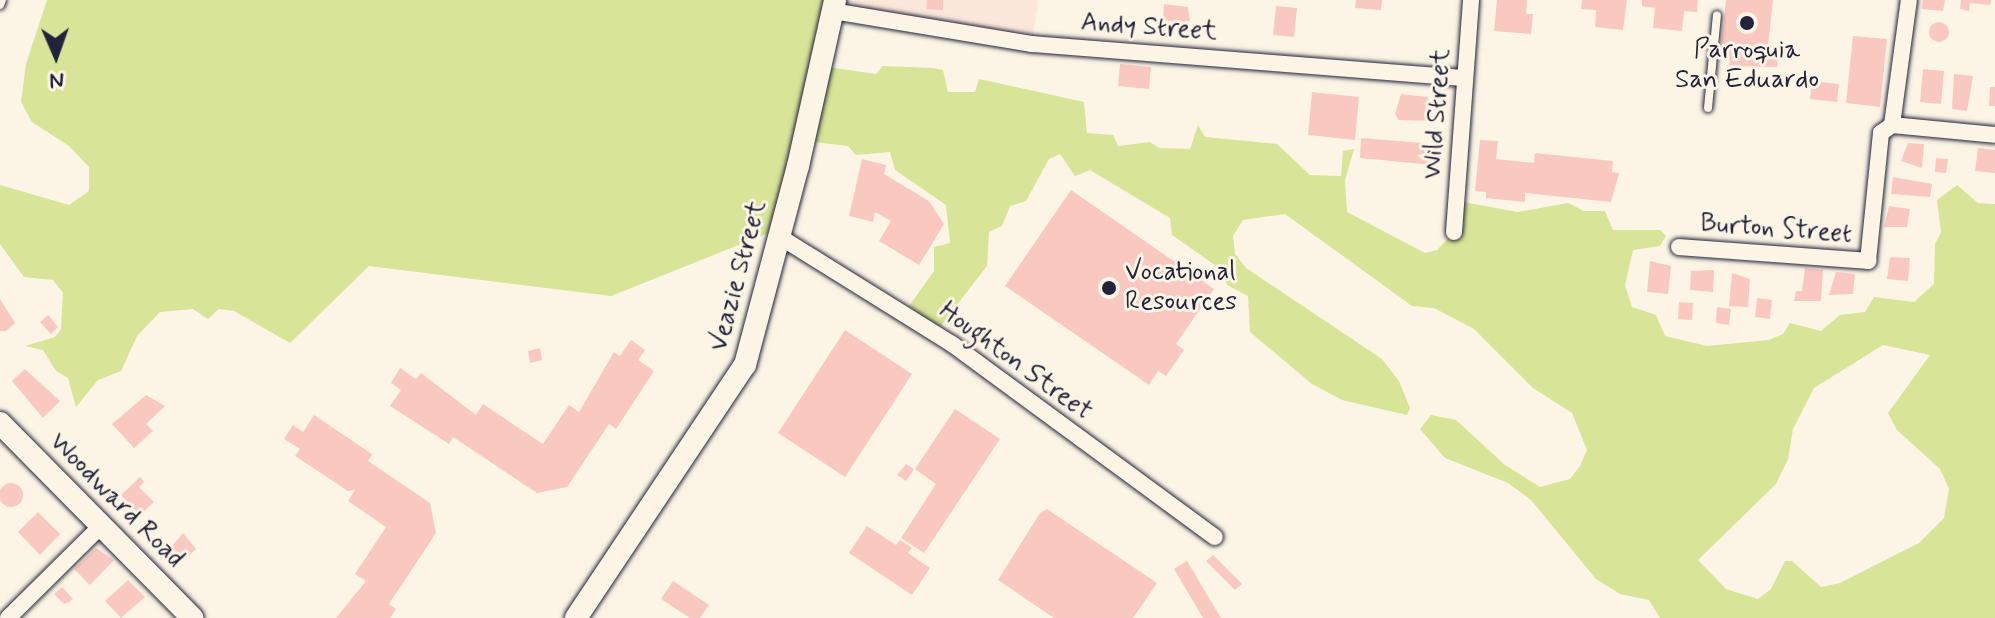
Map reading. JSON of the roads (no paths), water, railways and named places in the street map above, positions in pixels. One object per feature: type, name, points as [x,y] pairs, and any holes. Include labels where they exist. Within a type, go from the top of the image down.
[{"type":"street","name":"Wild Street","points":[[1454,232],[1471,0]]},
{"type":"street","points":[[1909,0],[1892,125],[1995,135]]},
{"type":"street","name":"Andy Street","points":[[833,5],[1032,44],[1465,78]]},
{"type":"street","name":"Veazie Street","points":[[576,618],[745,365],[780,237],[833,5]]},
{"type":"street","name":"Burton Street","points":[[1679,247],[1868,261],[1881,133],[1892,125]]},
{"type":"street","name":"Houghton Street","points":[[780,237],[952,344],[1215,537]]},
{"type":"street","name":"Woodward Road","points":[[0,423],[192,618]]},
{"type":"street","points":[[8,618],[102,525]]},
{"type":"lane","points":[[1708,108],[1717,15]]},
{"type":"place","name":"Parroquia San Eduardo","points":[[1747,23]]},
{"type":"place","name":"Vocational Resources","points":[[1109,288]]}]
